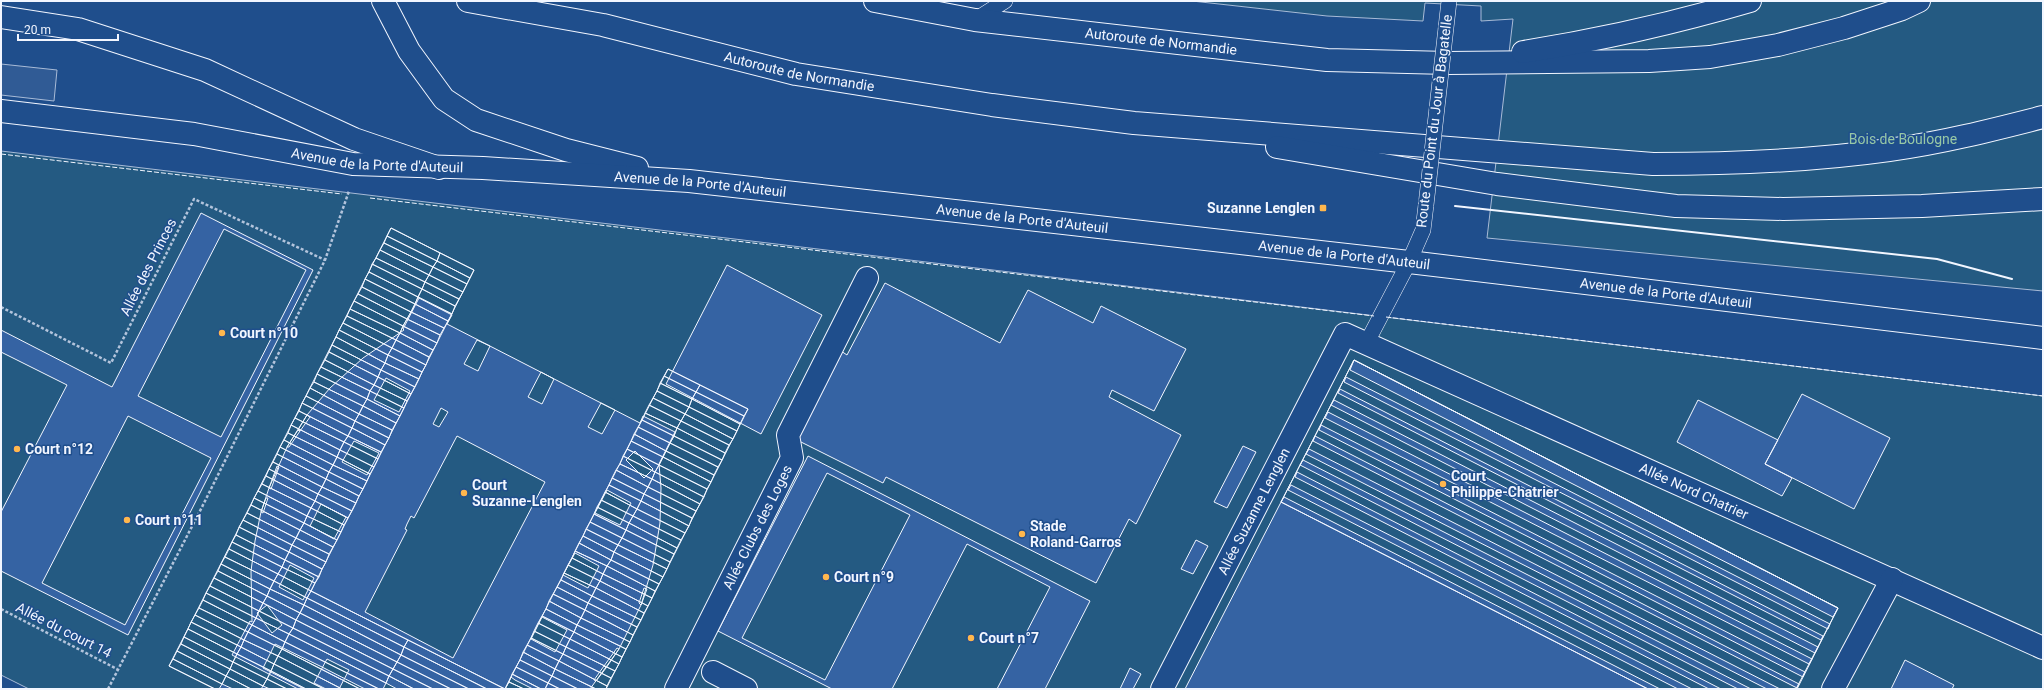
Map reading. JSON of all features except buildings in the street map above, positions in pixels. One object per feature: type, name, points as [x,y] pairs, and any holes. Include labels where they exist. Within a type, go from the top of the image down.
[{"type":"main road","points":[[383,1],[409,51],[444,99],[476,120],[566,150],[689,181]]},
{"type":"main road","name":"Autoroute de Normandie","points":[[468,1],[603,25],[796,74],[992,106],[1134,123]]},
{"type":"main road","name":"Autoroute de Normandie","points":[[875,1],[975,20],[1327,60],[1448,63]]},
{"type":"main road","points":[[1448,63],[1532,51],[1617,35],[1705,14],[1750,1]]},
{"type":"main road","points":[[1448,63],[1649,61],[1710,57],[1778,45],[1844,28],[1902,9],[1919,1]]},
{"type":"main road","points":[[1,17],[78,29],[206,70],[354,139],[438,168]]},
{"type":"main road","name":"Avenue de la Porte d'Auteuil","points":[[1,111],[194,134],[353,164],[438,168],[482,168],[689,181],[1409,262],[2043,338]]},
{"type":"main road","points":[[1134,123],[1653,164],[1737,164],[1889,150],[1960,138],[2043,117]]},
{"type":"main road","points":[[1134,123],[1497,184],[1676,206],[1783,209],[1883,207],[2043,198]]},
{"type":"main road","name":"Allée Clubs des Loges","points":[[676,689],[792,458],[788,435],[867,278]]},
{"type":"main road","name":"Allée Nord Chatrier","points":[[1344,334],[2043,648]]},
{"type":"main road","name":"Allée Suzanne Lenglen","points":[[1162,689],[1344,334]]},
{"type":"main road","points":[[1833,689],[1892,579]]},
{"type":"main road","points":[[713,672],[746,689]]},
{"type":"lane","points":[[975,20],[1005,1]]},
{"type":"lane","name":"Route du Point du Jour à Bagatelle","points":[[1366,344],[1409,262],[1423,230],[1449,1]]},
{"type":"path","points":[[108,689],[202,507],[324,260],[348,195],[353,164]]},
{"type":"path","name":"Allée des Princes","points":[[1,307],[111,363],[194,199],[324,260]]},
{"type":"path","name":"Allée du court 14","points":[[1,609],[117,669]]},
{"type":"green space","name":"Bois de Boulogne","points":[[1192,1],[2043,1],[2043,291],[1487,238],[1513,19],[1481,21],[1481,6],[1425,3],[1423,21],[1327,16]]},
{"type":"green space","name":"Stade Roland-Garros","points":[[1,151],[2043,396],[2043,689],[29,689],[1,675]]},
{"type":"shaded area","points":[[1,64],[57,70],[54,101],[1,95]]},
{"type":"fence","points":[[1,154],[342,194]]},
{"type":"fence","points":[[370,198],[1374,316]]},
{"type":"fence","points":[[1386,317],[2043,396]]},
{"type":"wall","points":[[1455,206],[1937,259],[2012,279]]},
{"type":"place","name":"Suzanne Lenglen","points":[[1323,208]]},
{"type":"place","name":"Court n°10","points":[[222,333]]},
{"type":"place","name":"Court n°12","points":[[17,449]]},
{"type":"place","name":"Court Philippe-Chatrier","points":[[1443,484]]},
{"type":"place","name":"Court Suzanne-Lenglen","points":[[464,493]]},
{"type":"place","name":"Court n°11","points":[[127,520]]},
{"type":"place","name":"Stade Roland-Garros","points":[[1022,534]]},
{"type":"place","name":"Court n°9","points":[[826,577]]},
{"type":"place","name":"Court n°7","points":[[971,638]]}]
